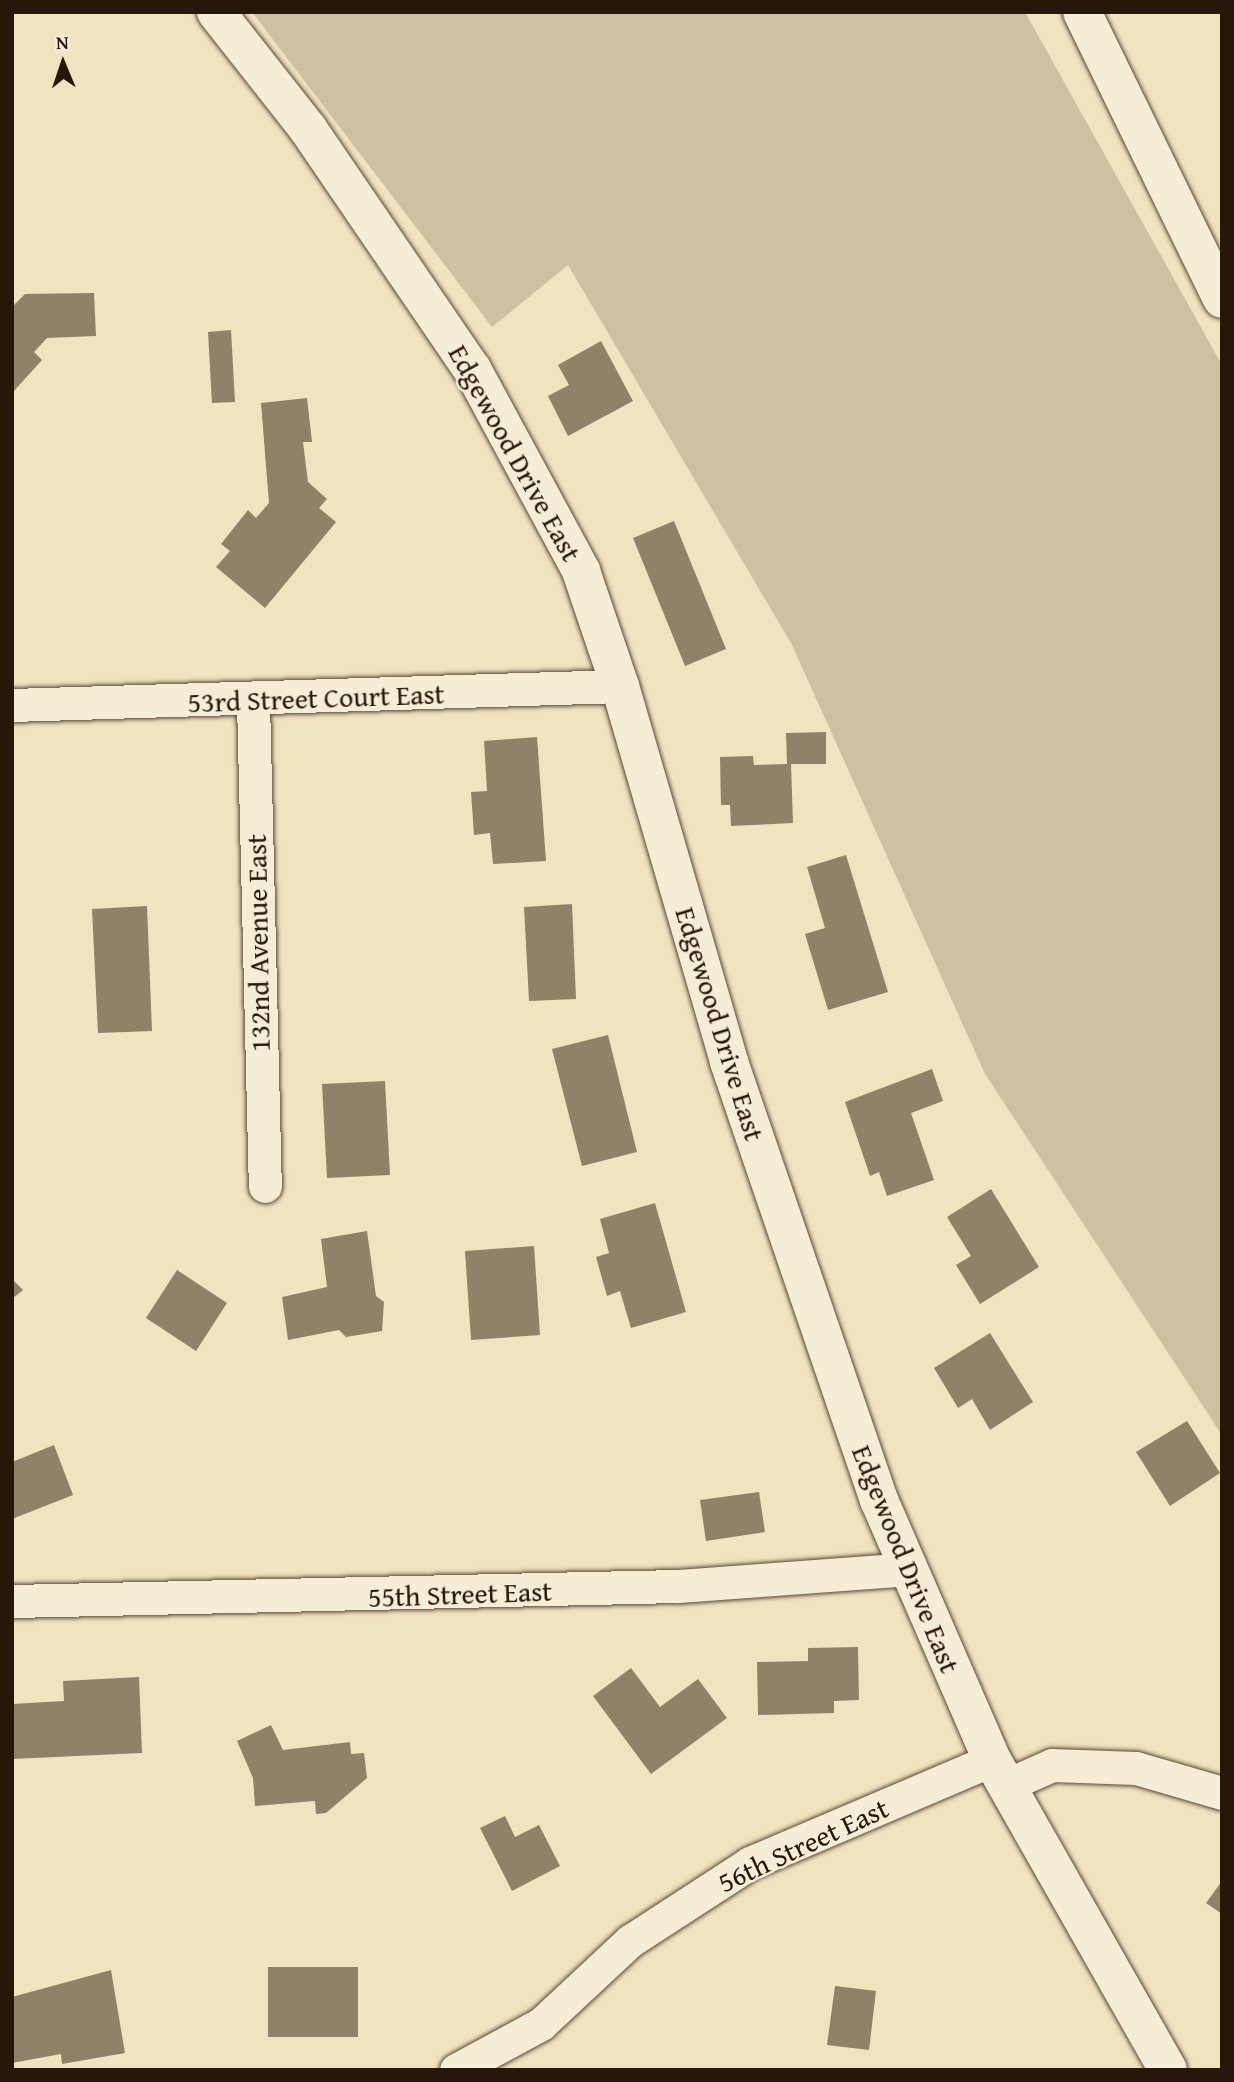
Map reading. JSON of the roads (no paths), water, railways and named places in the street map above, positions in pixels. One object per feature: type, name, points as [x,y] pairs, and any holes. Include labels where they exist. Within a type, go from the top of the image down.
[{"type":"street","name":"Edgewood Drive East","points":[[216,12],[308,129],[472,369],[580,571],[620,686],[742,1102],[802,1285],[906,1569],[1000,1773],[1168,2070]]},
{"type":"street","points":[[1082,12],[1222,299]]},
{"type":"street","name":"53rd Street Court East","points":[[12,705],[253,701],[620,686]]},
{"type":"street","name":"132nd Avenue East","points":[[253,701],[265,1186]]},
{"type":"street","name":"55th Street East","points":[[12,1601],[652,1587],[906,1569]]},
{"type":"street","name":"56th Street East","points":[[456,2070],[541,2024],[630,1941],[750,1863],[1000,1773],[1052,1765],[1136,1768],[1222,1793]]}]
